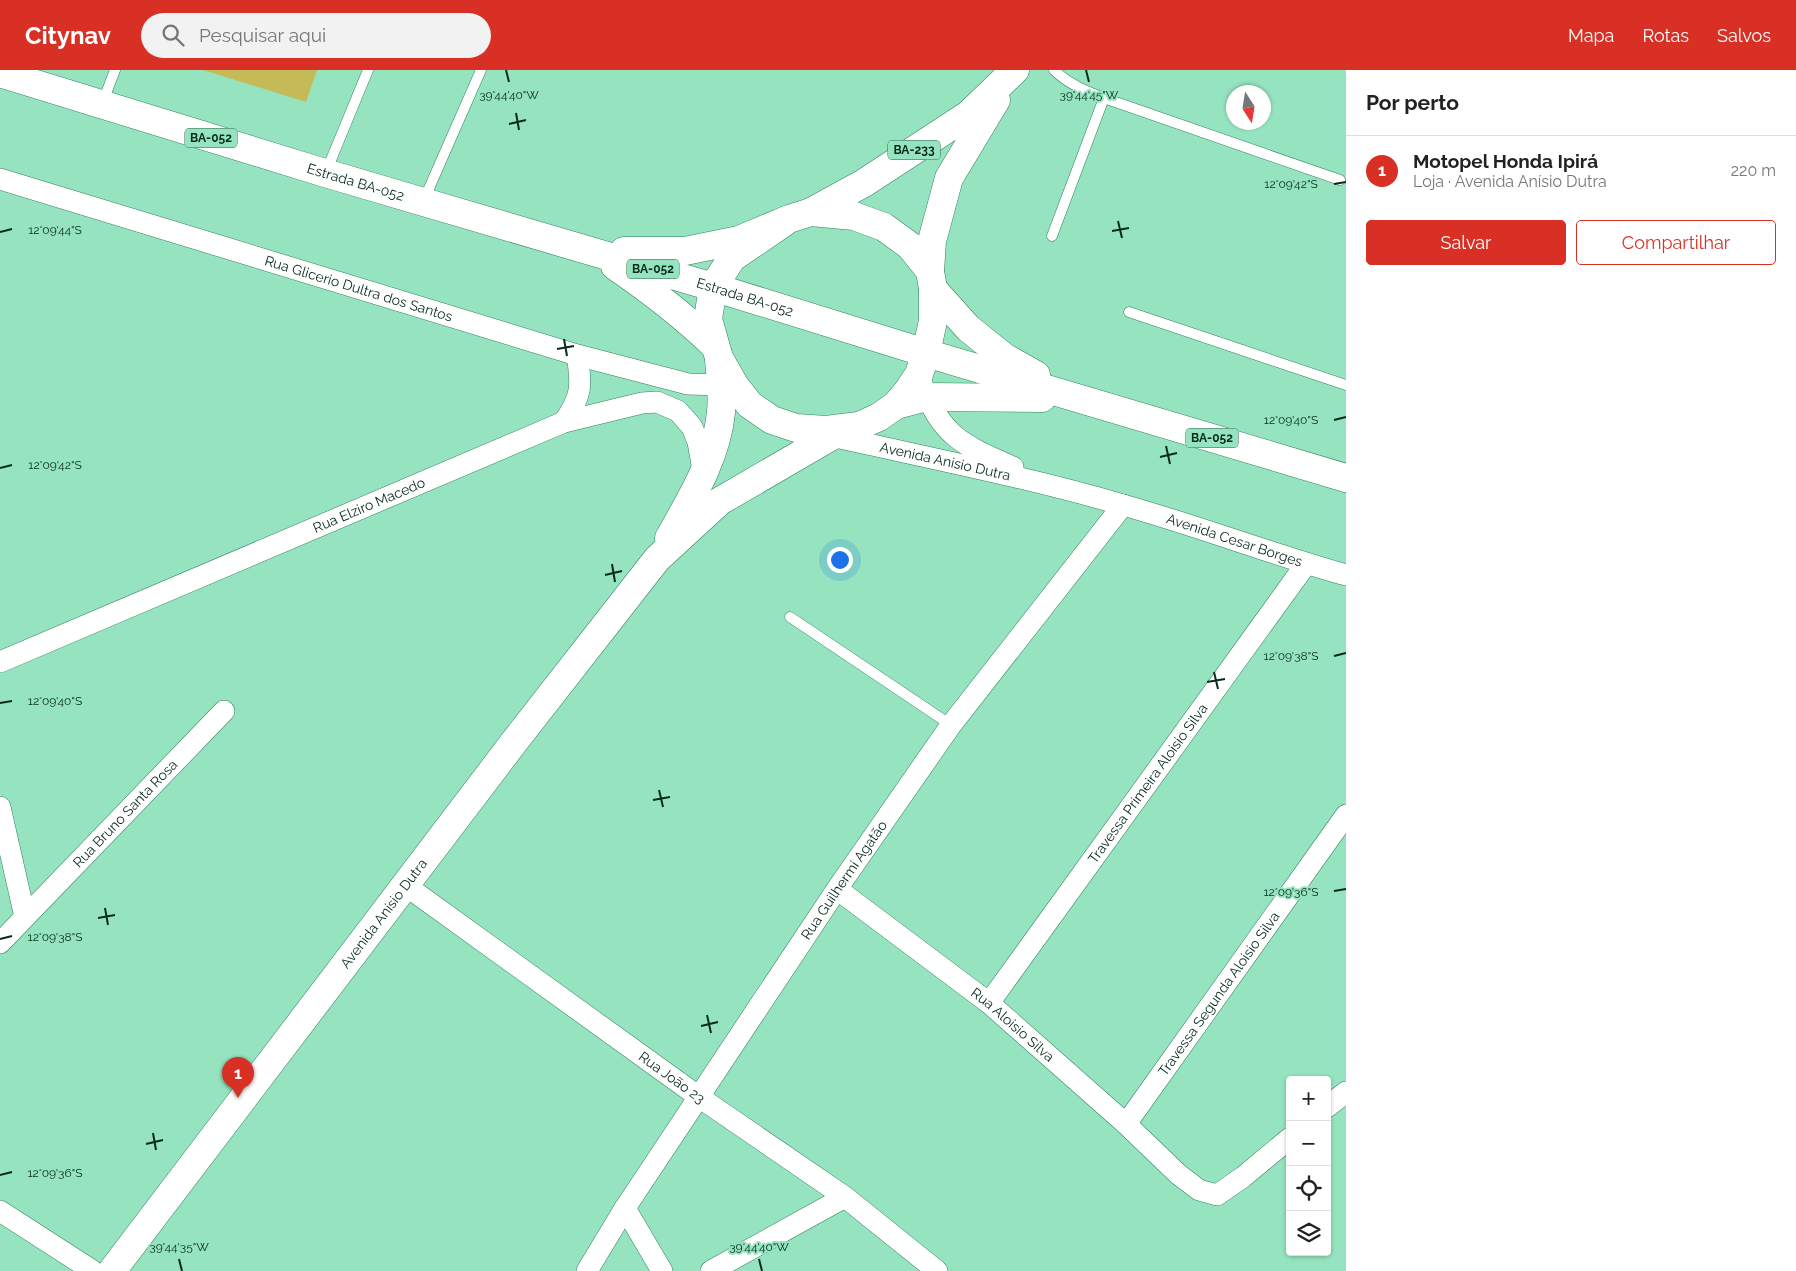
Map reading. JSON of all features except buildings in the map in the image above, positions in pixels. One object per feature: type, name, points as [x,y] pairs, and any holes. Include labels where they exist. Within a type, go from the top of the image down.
[{"type":"main road","name":"Estrada BA-052","points":[[0,73],[325,173],[713,286],[924,374],[1079,399],[1346,478]]},
{"type":"main road","name":"BA-233","points":[[1012,73],[949,178],[932,241],[933,321],[924,374],[896,405],[879,417],[860,426],[826,430],[796,428],[772,420],[750,405],[735,386],[717,352],[708,319],[713,286],[732,258],[800,215],[864,183],[968,115],[1012,73]]},
{"type":"main road","points":[[593,251],[685,251],[739,240],[800,215],[854,216],[884,228],[910,246],[931,280],[968,328],[1004,357],[1079,399]]},
{"type":"main road","points":[[593,251],[644,286],[690,322],[717,352],[721,385],[721,412],[716,436],[704,476],[657,559]]},
{"type":"main road","points":[[924,374],[1079,399]]},
{"type":"main road","points":[[657,559],[720,501],[832,436],[860,426]]},
{"type":"main road","name":"Avenida Anísio Dutra","points":[[112,1271],[514,742],[657,559]]},
{"type":"street","name":"Rua Glicerio Dultra dos Santos","points":[[0,179],[577,355],[688,384],[721,385]]},
{"type":"street","points":[[564,422],[580,393],[577,355]]},
{"type":"street","name":"Avenida Anisio Dutra","points":[[924,374],[934,412],[943,426],[968,447],[1059,488]]},
{"type":"street","name":"Rua Elziro Macedo","points":[[0,662],[564,422],[642,403],[657,402],[678,411],[692,427],[698,442],[704,476]]},
{"type":"street","name":"Avenida Anisio Dutra","points":[[832,436],[1059,488],[1123,505]]},
{"type":"street","name":"Avenida Cesar Borges","points":[[1123,505],[1346,575]]},
{"type":"street","name":"Rua Guilhermi Agatão","points":[[588,1271],[625,1208],[836,889],[951,725],[1123,505]]},
{"type":"street","name":"Travessa Primeira Aloisio Silva","points":[[989,1003],[1306,564]]},
{"type":"street","name":"Rua Bruno Santa Rosa","points":[[0,943],[224,711]]},
{"type":"street","points":[[0,807],[25,916]]},
{"type":"street","name":"Travessa Segunda Aloisio Silva","points":[[1126,1124],[1346,815]]},
{"type":"street","name":"Rua João 23","points":[[405,885],[699,1098],[845,1198],[937,1271]]},
{"type":"street","name":"Rua Aloisio Silva","points":[[836,889],[989,1003],[1126,1124],[1178,1174],[1199,1190],[1210,1195],[1217,1195],[1243,1178],[1286,1141]]},
{"type":"street","points":[[1331,1104],[1346,1092]]},
{"type":"street","points":[[711,1271],[845,1198]]},
{"type":"street","points":[[625,1208],[662,1271]]},
{"type":"street","points":[[0,1211],[93,1271]]},
{"type":"lane","points":[[102,104],[115,70]]},
{"type":"lane","points":[[325,173],[368,70]]},
{"type":"lane","points":[[423,202],[481,70]]},
{"type":"lane","points":[[1054,70],[1059,76],[1080,88],[1104,98],[1340,180]]},
{"type":"lane","points":[[1052,236],[1104,98]]},
{"type":"lane","points":[[1129,312],[1346,385]]},
{"type":"lane","points":[[790,617],[951,725]]},
{"type":"shaded area","points":[[203,70],[317,70],[306,102]]},
{"type":"place","name":"Motopel Honda Ipirá","points":[[238,1098]]}]
